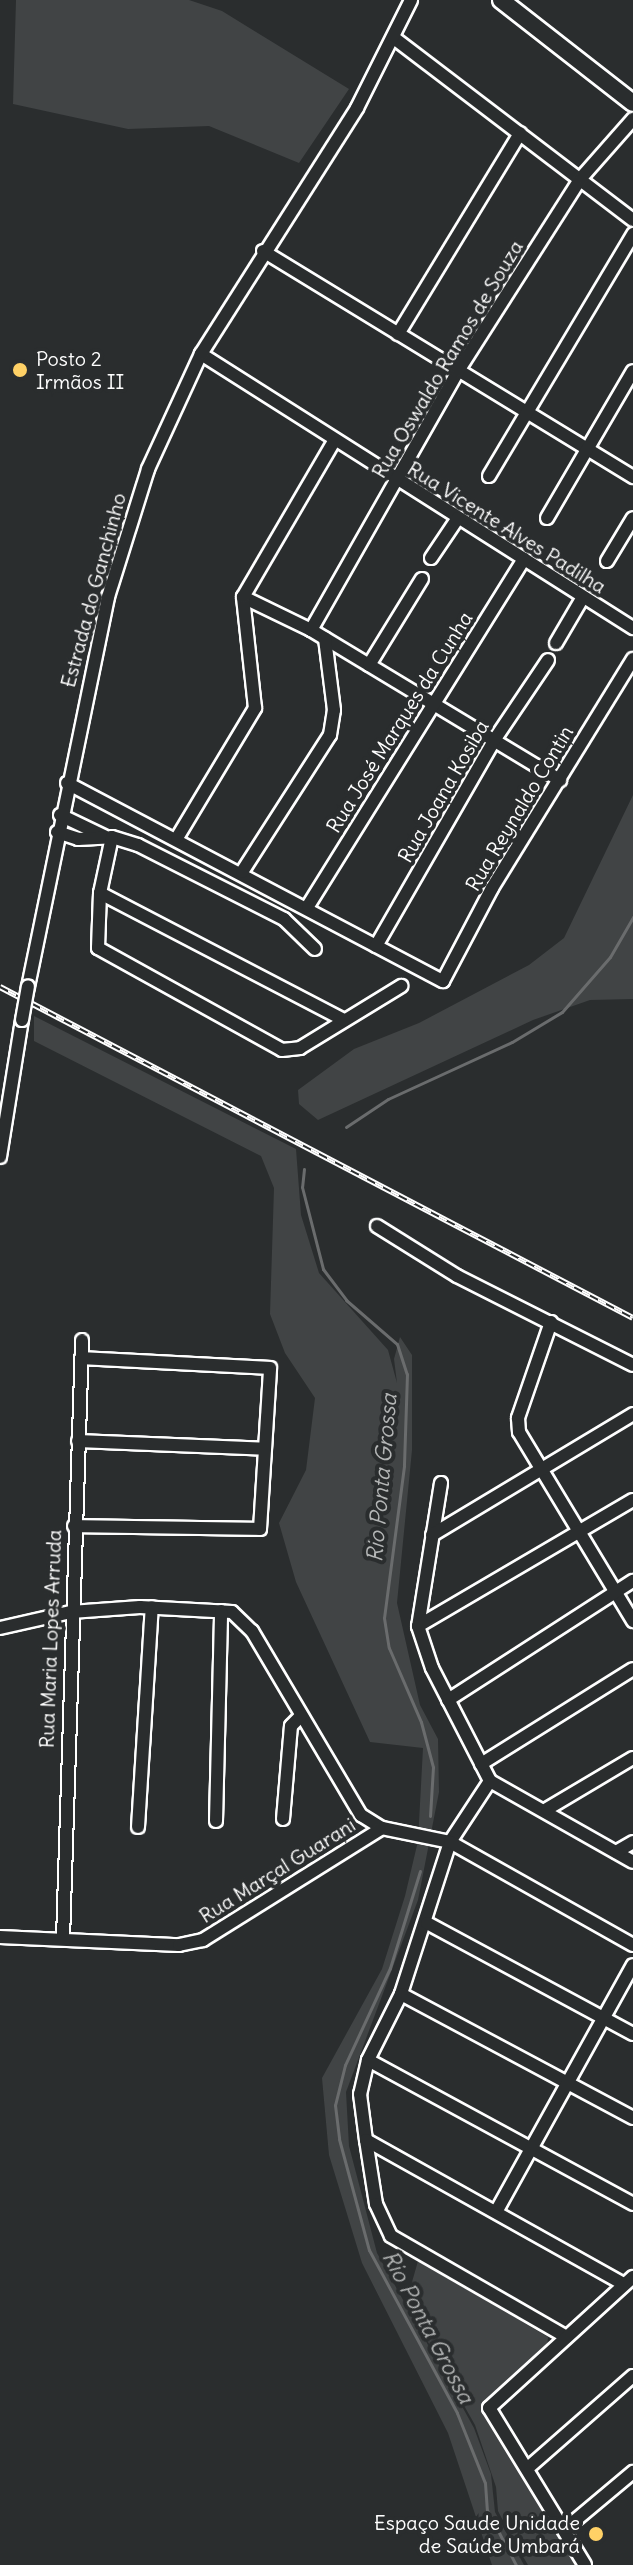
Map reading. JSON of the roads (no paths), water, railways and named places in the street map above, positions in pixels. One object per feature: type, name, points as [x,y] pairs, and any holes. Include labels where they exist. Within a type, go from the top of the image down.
[{"type":"main road","points":[[501,0],[633,103]]},
{"type":"street","name":"Estrada do Ganchinho","points":[[0,1157],[60,815],[128,524],[201,354],[263,251],[357,108],[411,0]]},
{"type":"street","points":[[394,38],[633,220]]},
{"type":"street","name":"Rua Oswaldo Ramos de Souza","points":[[311,630],[458,371],[581,178],[633,119]]},
{"type":"street","points":[[398,334],[520,133]]},
{"type":"street","points":[[489,476],[633,234]]},
{"type":"street","points":[[263,251],[633,477]]},
{"type":"street","name":"Rua Vicente Alves Padilha","points":[[201,354],[396,482],[633,628]]},
{"type":"street","points":[[547,518],[633,371]]},
{"type":"street","points":[[177,838],[255,708],[243,597],[334,441]]},
{"type":"street","points":[[431,558],[458,518]]},
{"type":"street","points":[[607,561],[633,518]]},
{"type":"street","name":"Rua José Marques da Cunha","points":[[308,906],[432,702],[524,559]]},
{"type":"street","points":[[369,665],[422,579]]},
{"type":"street","points":[[243,597],[311,630],[560,780]]},
{"type":"street","points":[[556,643],[583,597]]},
{"type":"street","points":[[242,872],[330,735],[334,710],[325,639]]},
{"type":"street","name":"Rua Reynaldo Contin","points":[[376,946],[443,981],[492,888],[633,659]]},
{"type":"street","name":"Rua Joana Kosiba","points":[[376,946],[495,739],[548,660]]},
{"type":"street","points":[[67,783],[308,906],[376,946]]},
{"type":"street","points":[[60,815],[89,833]]},
{"type":"street","points":[[57,832],[108,836],[284,919],[306,934],[315,949]]},
{"type":"street","points":[[108,836],[94,939],[105,956],[282,1050],[300,1048],[401,986]]},
{"type":"street","points":[[100,893],[344,1020]]},
{"type":"street","points":[[377,1226],[457,1276],[633,1365]]},
{"type":"street","points":[[551,1322],[517,1426],[539,1469],[633,1621]]},
{"type":"street","name":"Rua Maria Lopes Arruda","points":[[63,1939],[82,1340]]},
{"type":"street","points":[[74,1526],[260,1529],[270,1368],[81,1358]]},
{"type":"street","points":[[432,1535],[633,1414]]},
{"type":"street","points":[[78,1441],[265,1449]]},
{"type":"street","points":[[441,1483],[418,1626],[448,1700],[490,1781],[547,1809],[633,1862]]},
{"type":"street","points":[[418,1626],[633,1500]]},
{"type":"street","points":[[448,1700],[633,1581]]},
{"type":"street","points":[[138,1827],[152,1607]]},
{"type":"street","points":[[0,1628],[71,1612],[152,1607],[221,1611],[241,1618],[252,1631],[361,1815],[382,1828],[450,1842],[633,1945]]},
{"type":"street","points":[[216,1821],[221,1611]]},
{"type":"street","points":[[481,1764],[633,1669]]},
{"type":"street","points":[[283,1819],[291,1726],[301,1716]]},
{"type":"street","points":[[547,1809],[633,1758]]},
{"type":"street","points":[[490,1781],[450,1842],[427,1923],[401,1994],[368,2060],[360,2094],[366,2140],[376,2204],[391,2236],[565,2336]]},
{"type":"street","name":"Rua Marçal Guarani","points":[[0,1937],[179,1945],[203,1940],[382,1828]]},
{"type":"street","points":[[616,1852],[633,1842]]},
{"type":"street","points":[[427,1923],[633,2034]]},
{"type":"street","points":[[496,2212],[633,1965]]},
{"type":"street","points":[[401,1994],[633,2118]]},
{"type":"street","points":[[368,2060],[633,2204]]},
{"type":"street","points":[[366,2140],[496,2212],[629,2280],[489,2408],[529,2467],[585,2565]]},
{"type":"street","points":[[529,2467],[633,2376]]},
{"type":"street","points":[[565,2529],[633,2472]]},
{"type":"waterway","name":"Rio Ponta Grossa","points":[[346,1127],[388,1099],[512,1042],[562,1012],[610,957],[633,917]]},
{"type":"waterway","name":"Rio Ponta Grossa","points":[[304,1169],[302,1187],[323,1269],[346,1300],[397,1344],[407,1374],[404,1466],[384,1618],[389,1648],[421,1722],[433,1767],[430,1816]]},
{"type":"waterway","name":"Rio Ponta Grossa","points":[[420,1871],[390,1968],[345,2065],[335,2105],[339,2139],[369,2250],[457,2413],[485,2483],[487,2510],[516,2565]]},
{"type":"railway","points":[[0,987],[633,1318]]},
{"type":"place","name":"Posto 2 Irmãos II","points":[[20,370]]},
{"type":"place","name":"Espaço Saude Unidade de Saúde Umbará","points":[[596,2534]]}]
